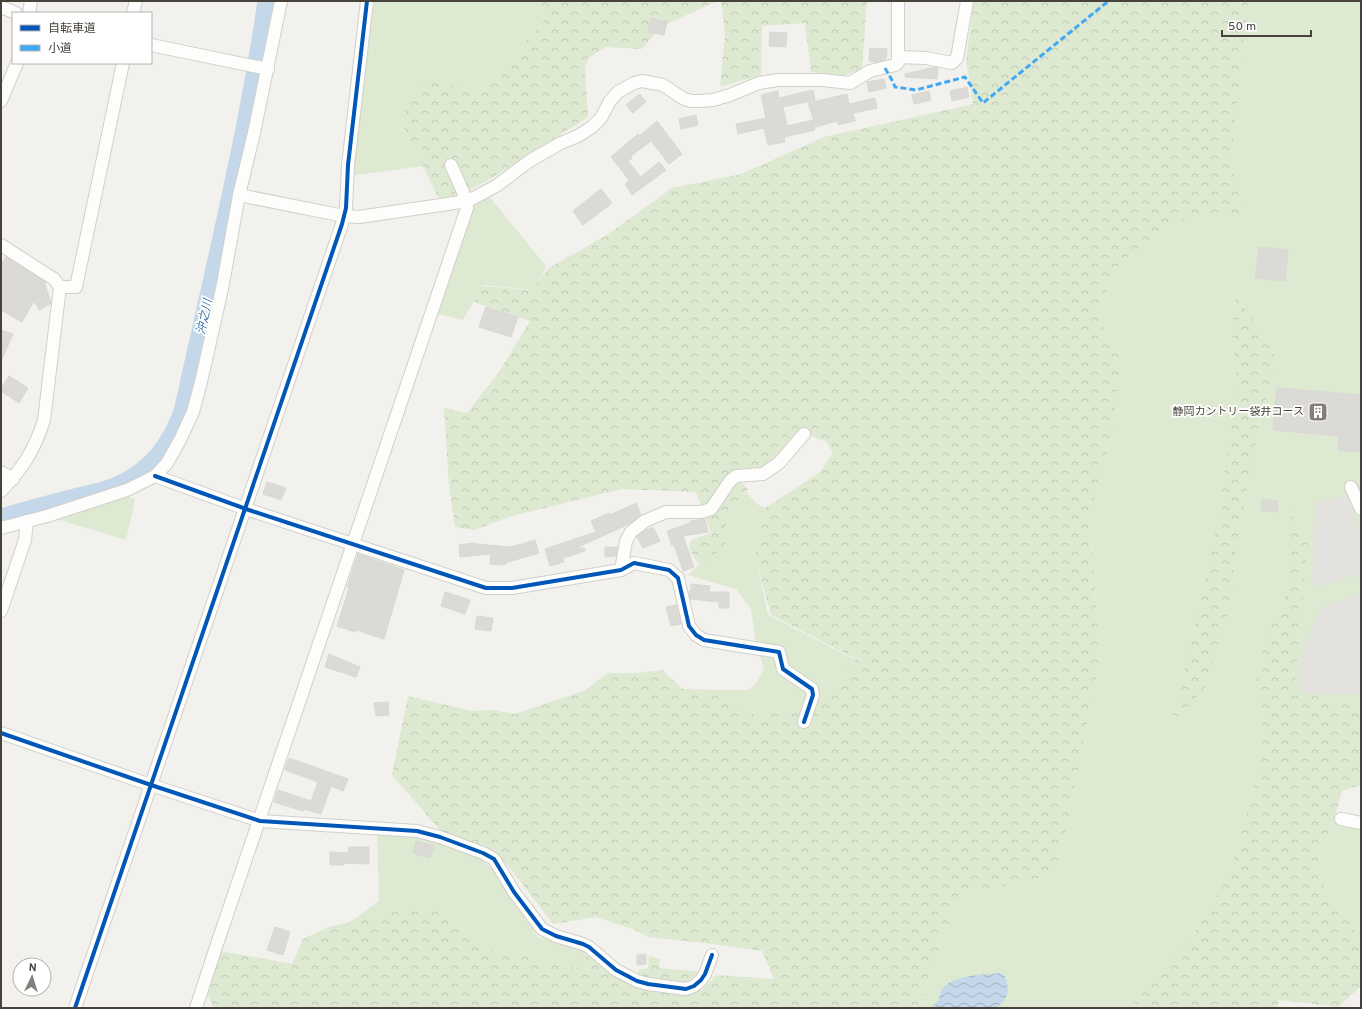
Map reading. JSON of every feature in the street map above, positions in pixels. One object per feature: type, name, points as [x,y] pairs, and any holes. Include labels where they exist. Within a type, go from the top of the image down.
[{"type":"street","points":[[29,12],[31,1]]},
{"type":"street","points":[[134,12],[136,1]]},
{"type":"street","points":[[1,528],[47,516],[127,490],[155,476],[167,463],[180,440],[193,412],[201,382],[222,288],[239,195],[268,69],[281,1]]},
{"type":"street","points":[[75,1008],[342,224],[346,208],[348,165],[367,1]]},
{"type":"street","points":[[239,195],[344,216],[359,217],[466,202],[496,186],[545,151],[578,136],[592,127],[601,118],[610,101],[618,92],[634,83],[642,81],[663,85],[684,99],[700,101],[713,100],[730,95],[759,83],[778,80],[822,80],[850,83],[870,71],[895,65],[898,63],[898,1]]},
{"type":"street","points":[[898,57],[926,58],[952,63],[957,58],[967,1]]},
{"type":"street","points":[[1,7],[14,12]]},
{"type":"street","points":[[152,44],[268,69]]},
{"type":"street","points":[[1,101],[17,64]]},
{"type":"street","points":[[60,287],[76,287],[123,64]]},
{"type":"street","points":[[196,1008],[354,545],[466,208],[463,192],[452,165]]},
{"type":"street","points":[[1,244],[54,279],[60,287],[44,420],[38,438],[28,458],[1,491]]},
{"type":"street","points":[[621,570],[626,541],[631,532],[646,521],[666,512],[701,512],[711,509],[730,481],[736,476],[763,474],[779,463],[804,434]]},
{"type":"street","points":[[1,472],[13,478]]},
{"type":"street","points":[[155,476],[246,509],[486,588],[512,588],[621,570],[634,563],[669,570],[678,578],[689,626],[696,635],[704,640],[778,652],[783,669],[812,689],[813,695],[804,722]]},
{"type":"street","points":[[1351,487],[1361,508]]},
{"type":"street","points":[[1,611],[25,540],[27,521]]},
{"type":"street","points":[[1,732],[151,785],[260,821],[417,831],[440,837],[483,853],[494,859],[514,892],[542,929],[556,936],[589,947],[616,970],[637,981],[686,989],[694,986],[701,980],[705,974],[712,955]]},
{"type":"street","points":[[1341,819],[1361,822]]},
{"type":"green space","points":[[374,1],[541,1],[543,23],[481,91],[401,122],[423,166],[348,176]]},
{"type":"green space","points":[[541,1],[718,1],[660,27],[642,49],[605,47],[588,58],[585,67],[588,117],[490,179],[442,205],[401,122],[421,79],[481,91],[543,23]]},
{"type":"green space","points":[[721,1],[867,1],[862,69],[841,76],[811,72],[805,23],[762,26],[761,75],[720,87],[725,34]]},
{"type":"green space","points":[[974,1],[1248,1],[1231,157],[1244,214],[1192,214],[1121,262],[1097,316],[1122,358],[1110,442],[1090,515],[1100,659],[1057,874],[958,896],[918,1008],[214,1008],[204,987],[215,950],[292,964],[303,939],[329,927],[390,913],[430,906],[489,949],[589,970],[583,947],[638,977],[638,970],[648,968],[649,956],[660,959],[659,968],[702,972],[688,993],[702,990],[716,975],[774,979],[762,951],[648,937],[635,930],[596,917],[553,924],[510,868],[496,855],[447,838],[392,775],[408,696],[472,711],[492,710],[515,714],[586,690],[607,673],[639,673],[662,670],[683,689],[718,690],[758,717],[824,705],[856,659],[771,615],[755,557],[765,508],[820,472],[833,453],[826,441],[807,435],[773,468],[736,477],[748,489],[727,516],[725,545],[717,553],[698,564],[689,548],[691,540],[711,533],[696,492],[622,489],[512,516],[474,530],[455,527],[449,486],[444,408],[467,413],[499,372],[530,321],[474,302],[481,286],[532,290],[549,268],[607,235],[672,188],[741,174],[824,137],[973,104],[966,60]]},
{"type":"green space","points":[[1247,1],[1361,1],[1361,784],[1321,795],[1190,1008],[918,1008],[958,896],[1057,873],[1100,659],[1090,515],[1122,358],[1097,317],[1121,262],[1201,207]]},
{"type":"green space","points":[[488,195],[546,266],[535,290],[483,285],[463,320],[434,313],[470,212],[478,201]]},
{"type":"green space","points":[[1236,297],[1265,334],[1276,359],[1257,438],[1237,540],[1230,609],[1204,688],[1170,727],[1187,661],[1216,529],[1238,386],[1232,332]]},
{"type":"green space","points":[[746,492],[757,504],[765,508],[756,559],[768,615],[856,660],[826,707],[758,717],[718,690],[748,690],[756,683],[764,668],[757,649],[751,609],[736,589],[688,575],[698,565],[725,545],[727,516]]},
{"type":"green space","points":[[128,496],[135,500],[126,540],[47,516]]},
{"type":"green space","points":[[1288,508],[1308,541],[1294,697],[1301,693],[1335,700],[1361,700],[1361,785],[1342,791],[1335,816],[1314,872],[1361,940],[1361,986],[1338,1007],[1279,1000],[1277,1008],[1130,1008],[1151,977],[1191,938],[1224,884],[1237,850],[1260,765],[1262,722],[1257,692],[1257,670],[1270,629],[1289,588]]},
{"type":"green space","points":[[1335,816],[1361,821],[1361,948],[1314,872]]},
{"type":"green space","points":[[377,830],[418,836],[481,859],[501,878],[517,907],[538,937],[583,947],[589,970],[489,949],[430,906],[349,923],[379,901]]},
{"type":"shaded area","points":[[1346,495],[1361,534],[1361,574],[1312,587],[1315,503]]},
{"type":"shaded area","points":[[1361,594],[1361,694],[1301,693],[1302,653],[1321,608]]},
{"type":"water","points":[[1000,973],[1005,976],[1008,990],[1004,1001],[996,1008],[930,1008],[936,1004],[941,991],[948,983],[970,976]]},
{"type":"building","points":[[651,18],[667,22],[664,35],[648,32]]},
{"type":"building","points":[[770,32],[787,33],[786,47],[769,46]]},
{"type":"building","points":[[870,48],[887,49],[886,59],[877,62],[869,61]]},
{"type":"building","points":[[935,67],[938,68],[937,79],[905,77],[905,74]]},
{"type":"building","points":[[884,79],[886,88],[869,92],[867,82]]},
{"type":"building","points":[[967,87],[969,97],[952,101],[950,91]]},
{"type":"building","points":[[813,90],[815,100],[783,107],[787,126],[813,120],[815,130],[784,137],[785,142],[768,145],[764,128],[738,134],[736,124],[766,118],[761,95],[778,91],[779,98]]},
{"type":"building","points":[[929,91],[931,100],[914,104],[912,95]]},
{"type":"building","points":[[640,94],[646,102],[633,113],[626,105]]},
{"type":"building","points":[[847,94],[849,104],[875,98],[877,108],[853,113],[855,121],[838,125],[837,121],[816,127],[808,103]]},
{"type":"building","points":[[696,115],[698,125],[681,129],[679,119]]},
{"type":"building","points":[[657,121],[682,154],[669,164],[651,141],[631,156],[632,158],[628,161],[641,177],[659,162],[666,170],[632,195],[625,184],[629,180],[611,157],[638,134],[639,136]]},
{"type":"building","points":[[601,189],[612,203],[583,225],[573,211]]},
{"type":"building","points":[[1259,247],[1288,250],[1285,281],[1255,278]]},
{"type":"building","points":[[6,257],[44,281],[51,303],[39,310],[34,301],[22,322],[1,310],[1,265]]},
{"type":"building","points":[[486,307],[518,317],[511,337],[479,327]]},
{"type":"building","points":[[1,330],[13,334],[1,361]]},
{"type":"building","points":[[9,376],[28,388],[19,403],[1,391]]},
{"type":"building","name":"静岡カントリー袋井コース","points":[[1277,388],[1361,395],[1361,452],[1338,450],[1339,436],[1273,430]]},
{"type":"building","points":[[267,482],[286,488],[281,500],[263,494]]},
{"type":"building","points":[[1262,499],[1278,501],[1277,512],[1261,510]]},
{"type":"building","points":[[636,503],[641,515],[629,524],[576,548],[584,548],[585,551],[563,558],[564,562],[550,566],[545,549],[596,532],[591,521],[609,513],[610,515]]},
{"type":"building","points":[[705,519],[708,532],[683,536],[694,567],[683,571],[674,545],[672,546],[667,531],[690,523],[690,521]]},
{"type":"building","points":[[653,527],[660,541],[643,548],[637,537],[647,529],[648,530]]},
{"type":"building","points":[[535,540],[539,553],[505,563],[505,565],[490,564],[491,554],[460,557],[459,545],[475,543],[511,547]]},
{"type":"building","points":[[605,547],[617,547],[616,556],[605,557]]},
{"type":"building","points":[[358,554],[404,570],[384,639],[356,630],[355,632],[337,626],[349,588],[347,587]]},
{"type":"building","points":[[691,584],[710,586],[709,592],[729,592],[729,608],[719,608],[719,602],[690,599],[689,591],[691,591]]},
{"type":"building","points":[[445,592],[470,600],[465,614],[441,606]]},
{"type":"building","points":[[676,605],[681,624],[671,626],[666,607]]},
{"type":"building","points":[[477,616],[493,618],[491,631],[475,629]]},
{"type":"building","points":[[329,654],[360,667],[356,677],[325,667]]},
{"type":"building","points":[[388,702],[389,715],[376,716],[374,703]]},
{"type":"building","points":[[289,758],[348,779],[343,791],[331,786],[321,814],[304,809],[303,811],[274,802],[278,790],[311,801],[318,782],[285,770]]},
{"type":"building","points":[[416,841],[434,846],[430,858],[413,853]]},
{"type":"building","points":[[349,847],[369,847],[369,864],[344,863],[343,865],[330,865],[330,852],[348,853]]},
{"type":"building","points":[[275,927],[290,932],[283,955],[267,950]]},
{"type":"building","points":[[646,954],[646,964],[637,965],[637,955]]},
{"type":"waterway","name":"沖之川","points":[[1,519],[104,492],[120,486],[132,480],[152,465],[160,456],[173,436],[184,412],[230,207],[251,104],[268,1]]},
{"type":"marked path","points":[[885,68],[895,87],[916,90],[965,77],[983,103],[1107,1]]},
{"type":"cycle path","points":[[75,1008],[342,224],[346,208],[348,165],[367,1]]},
{"type":"cycle path","points":[[155,476],[246,509],[486,588],[512,588],[621,570],[634,563],[669,570],[678,578],[689,626],[696,635],[704,640],[779,652],[783,669],[812,689],[813,695],[804,722]]},
{"type":"cycle path","points":[[1,733],[260,821],[417,831],[440,837],[483,853],[494,859],[514,892],[542,929],[556,936],[589,947],[616,970],[637,981],[686,989],[694,986],[701,980],[705,974],[712,955]]},
{"type":"place","name":"静岡カントリー袋井コース","points":[[1318,412]]}]
